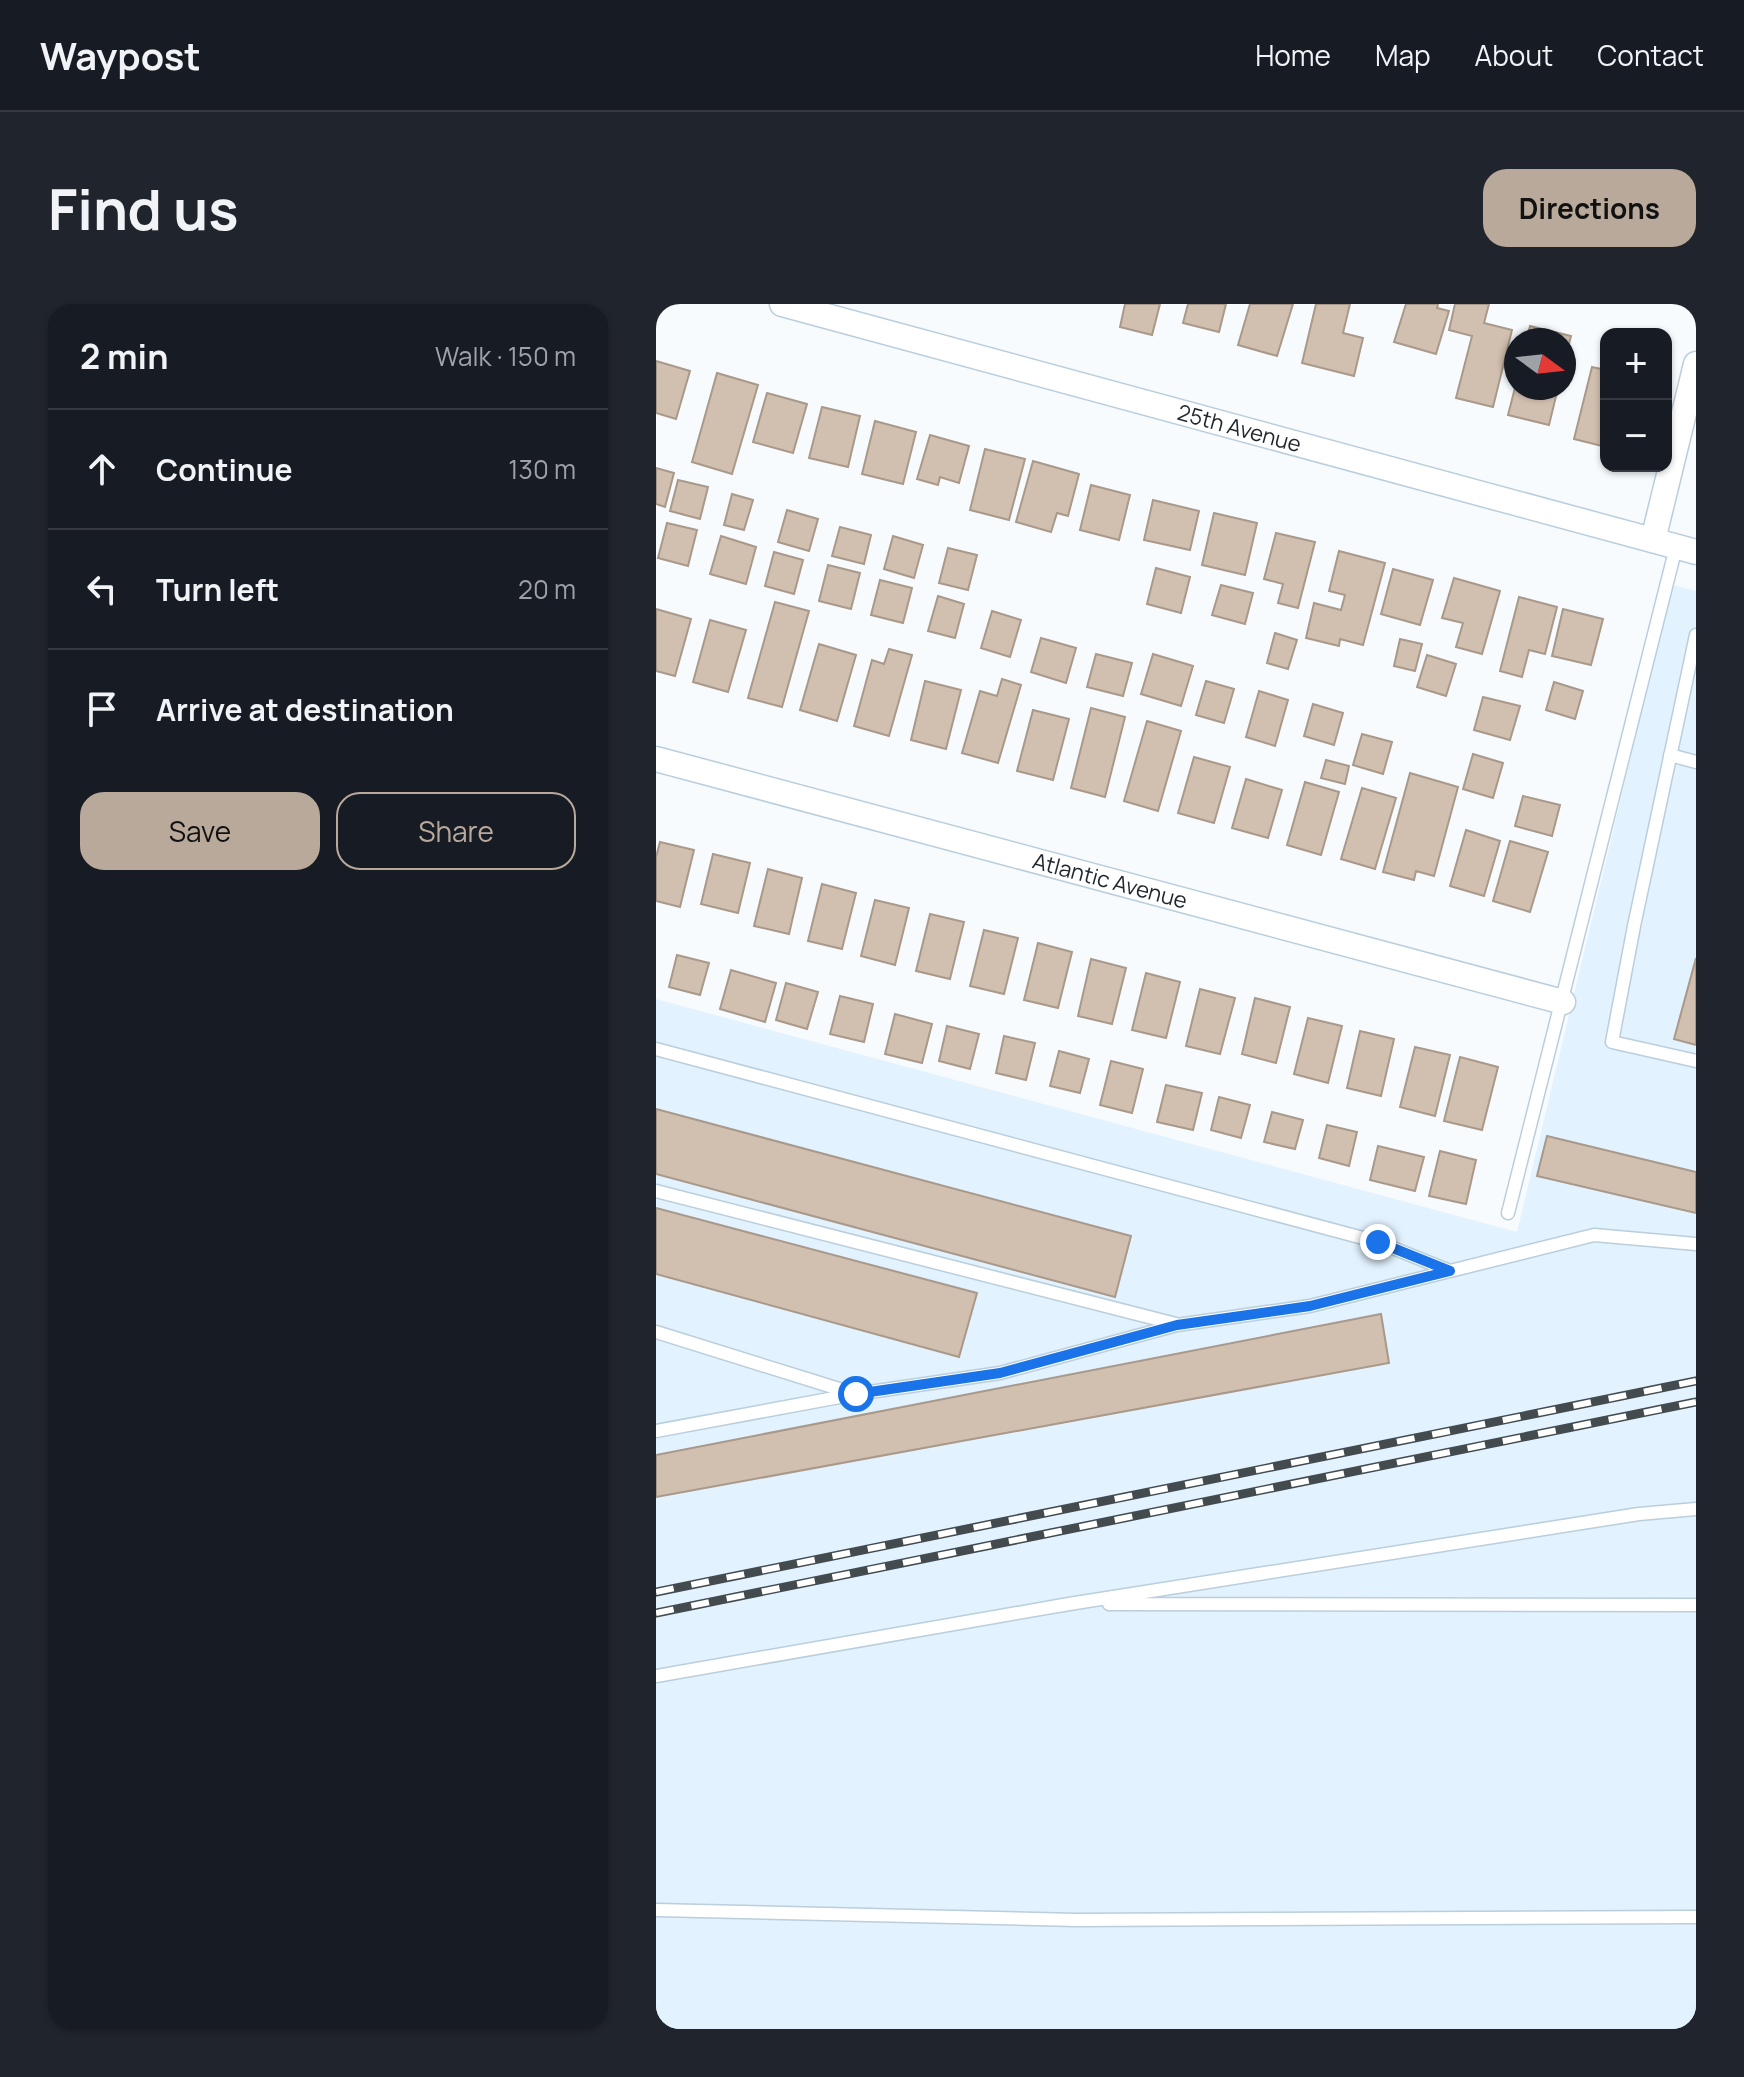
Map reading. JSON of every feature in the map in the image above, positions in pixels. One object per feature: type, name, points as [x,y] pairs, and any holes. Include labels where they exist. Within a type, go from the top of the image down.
[{"type":"street","name":"25th Avenue","points":[[782,304],[1675,546]]},
{"type":"street","points":[[1675,546],[1696,364]]},
{"type":"street","name":"Atlantic Avenue","points":[[656,759],[1563,1002]]},
{"type":"lane","points":[[1508,1213],[1675,546]]},
{"type":"lane","points":[[1696,635],[1612,1042],[1696,1061]]},
{"type":"lane","points":[[1670,755],[1696,762]]},
{"type":"lane","points":[[656,1049],[1378,1242],[1450,1271]]},
{"type":"lane","points":[[656,1191],[1177,1325]]},
{"type":"lane","points":[[656,1431],[856,1394],[1000,1373],[1177,1325],[1310,1306],[1594,1235],[1696,1244]]},
{"type":"lane","points":[[656,1332],[856,1394]]},
{"type":"lane","points":[[656,1676],[1069,1604],[1639,1514],[1696,1509]]},
{"type":"lane","points":[[1069,1604],[1696,1605]]},
{"type":"lane","points":[[656,1910],[1076,1920],[1696,1917]]},
{"type":"shaded area","points":[[1672,585],[1696,591],[1696,2029],[656,2029],[656,999],[1517,1232]]},
{"type":"building","points":[[1125,304],[1160,304],[1152,335],[1120,327]]},
{"type":"building","points":[[1188,304],[1226,304],[1219,332],[1183,323]]},
{"type":"building","points":[[1250,304],[1293,304],[1277,356],[1238,345]]},
{"type":"building","points":[[1316,304],[1350,304],[1343,333],[1363,338],[1354,376],[1302,363]]},
{"type":"building","points":[[1406,304],[1438,304],[1437,308],[1449,311],[1436,354],[1394,342]]},
{"type":"building","points":[[1455,304],[1489,304],[1484,323],[1504,328],[1504,362],[1493,407],[1456,398],[1472,336],[1449,330]]},
{"type":"building","points":[[656,361],[690,371],[676,419],[656,413]]},
{"type":"building","points":[[1592,367],[1600,369],[1600,446],[1574,439]]},
{"type":"building","points":[[717,373],[758,385],[732,474],[692,462]]},
{"type":"building","points":[[767,393],[807,404],[793,453],[753,442]]},
{"type":"building","points":[[1512,400],[1555,400],[1549,425],[1508,415]]},
{"type":"building","points":[[822,407],[860,416],[848,467],[809,458]]},
{"type":"building","points":[[875,421],[916,432],[903,484],[862,474]]},
{"type":"building","points":[[930,435],[969,446],[959,483],[940,477],[938,485],[917,479]]},
{"type":"building","points":[[985,449],[1025,459],[1009,520],[970,510]]},
{"type":"building","points":[[1033,461],[1079,474],[1068,516],[1057,513],[1051,532],[1016,522]]},
{"type":"building","points":[[656,468],[674,473],[665,507],[656,504]]},
{"type":"building","points":[[678,480],[708,487],[700,519],[670,511]]},
{"type":"building","points":[[1091,485],[1130,495],[1119,540],[1080,530]]},
{"type":"building","points":[[732,494],[753,500],[744,530],[724,525]]},
{"type":"building","points":[[1153,500],[1199,511],[1190,550],[1144,540]]},
{"type":"building","points":[[787,510],[818,519],[809,551],[778,542]]},
{"type":"building","points":[[1214,513],[1257,523],[1245,575],[1202,565]]},
{"type":"building","points":[[667,523],[697,530],[688,566],[658,558]]},
{"type":"building","points":[[840,527],[871,535],[864,564],[832,556]]},
{"type":"building","points":[[1276,533],[1315,542],[1298,608],[1278,603],[1283,584],[1264,579]]},
{"type":"building","points":[[721,536],[756,547],[746,584],[710,574]]},
{"type":"building","points":[[893,536],[923,545],[914,578],[884,569]]},
{"type":"building","points":[[948,548],[977,555],[968,590],[939,583]]},
{"type":"building","points":[[1339,551],[1385,563],[1363,645],[1340,639],[1339,646],[1306,638],[1314,603],[1341,610],[1345,595],[1329,591]]},
{"type":"building","points":[[774,552],[803,560],[794,594],[765,586]]},
{"type":"building","points":[[828,565],[860,573],[851,609],[819,601]]},
{"type":"building","points":[[1156,568],[1190,577],[1181,613],[1147,604]]},
{"type":"building","points":[[1393,569],[1433,580],[1420,625],[1381,614]]},
{"type":"building","points":[[1454,578],[1500,591],[1482,654],[1456,647],[1463,623],[1442,618]]},
{"type":"building","points":[[880,580],[912,588],[903,623],[871,615]]},
{"type":"building","points":[[1221,585],[1253,593],[1245,624],[1212,615]]},
{"type":"building","points":[[938,596],[964,604],[955,638],[928,631]]},
{"type":"building","points":[[1519,597],[1557,607],[1545,654],[1529,650],[1522,677],[1500,671]]},
{"type":"building","points":[[775,602],[809,611],[782,707],[748,698]]},
{"type":"building","points":[[656,609],[691,619],[675,676],[656,671]]},
{"type":"building","points":[[1563,609],[1603,619],[1591,665],[1552,656]]},
{"type":"building","points":[[992,611],[1021,620],[1010,657],[981,648]]},
{"type":"building","points":[[710,620],[746,630],[728,692],[693,682]]},
{"type":"building","points":[[1275,633],[1297,640],[1288,669],[1267,663]]},
{"type":"building","points":[[1041,638],[1076,648],[1066,683],[1031,672]]},
{"type":"building","points":[[1400,639],[1422,644],[1415,671],[1394,666]]},
{"type":"building","points":[[819,644],[856,655],[837,721],[800,710]]},
{"type":"building","points":[[889,649],[912,655],[889,736],[854,726],[872,660],[884,664]]},
{"type":"building","points":[[1096,654],[1132,663],[1123,696],[1087,687]]},
{"type":"building","points":[[1153,654],[1193,666],[1181,706],[1141,694]]},
{"type":"building","points":[[1427,655],[1456,664],[1446,696],[1417,687]]},
{"type":"building","points":[[1002,679],[1021,685],[998,763],[962,753],[980,691],[997,696]]},
{"type":"building","points":[[925,681],[961,690],[946,749],[911,740]]},
{"type":"building","points":[[1206,681],[1234,689],[1224,723],[1196,715]]},
{"type":"building","points":[[1554,682],[1583,691],[1575,719],[1546,710]]},
{"type":"building","points":[[1259,691],[1288,700],[1275,746],[1246,737]]},
{"type":"building","points":[[1483,697],[1520,706],[1510,740],[1474,730]]},
{"type":"building","points":[[1313,704],[1343,713],[1334,745],[1304,736]]},
{"type":"building","points":[[1091,708],[1125,717],[1105,797],[1071,788]]},
{"type":"building","points":[[1033,710],[1069,719],[1053,780],[1017,771]]},
{"type":"building","points":[[1147,721],[1181,731],[1158,811],[1124,801]]},
{"type":"building","points":[[1362,734],[1392,742],[1383,774],[1353,765]]},
{"type":"building","points":[[1473,754],[1503,763],[1493,798],[1463,789]]},
{"type":"building","points":[[1194,757],[1230,767],[1214,823],[1178,813]]},
{"type":"building","points":[[1326,760],[1349,766],[1345,784],[1321,778]]},
{"type":"building","points":[[1410,773],[1458,787],[1434,876],[1416,871],[1414,880],[1383,872]]},
{"type":"building","points":[[1246,779],[1282,790],[1268,838],[1232,828]]},
{"type":"building","points":[[1305,782],[1339,792],[1321,855],[1287,845]]},
{"type":"building","points":[[1362,788],[1396,798],[1375,869],[1341,859]]},
{"type":"building","points":[[1523,796],[1560,805],[1552,836],[1515,826]]},
{"type":"building","points":[[1466,830],[1500,841],[1484,896],[1450,886]]},
{"type":"building","points":[[1510,841],[1548,852],[1530,912],[1493,901]]},
{"type":"building","points":[[660,842],[694,850],[680,907],[656,901],[656,857]]},
{"type":"building","points":[[713,854],[750,863],[738,913],[701,904]]},
{"type":"building","points":[[768,869],[802,878],[789,934],[754,926]]},
{"type":"building","points":[[822,884],[856,893],[842,949],[808,941]]},
{"type":"building","points":[[875,900],[909,908],[895,965],[861,956]]},
{"type":"building","points":[[930,914],[964,922],[950,979],[916,971]]},
{"type":"building","points":[[984,930],[1018,938],[1004,994],[970,986]]},
{"type":"building","points":[[1038,943],[1072,952],[1058,1008],[1024,1000]]},
{"type":"building","points":[[677,955],[709,963],[700,995],[669,987]]},
{"type":"building","points":[[1696,958],[1696,1045],[1674,1039]]},
{"type":"building","points":[[1091,959],[1126,968],[1112,1024],[1078,1016]]},
{"type":"building","points":[[731,970],[776,983],[765,1022],[720,1009]]},
{"type":"building","points":[[1146,973],[1180,982],[1166,1038],[1132,1030]]},
{"type":"building","points":[[786,983],[818,992],[807,1029],[776,1020]]},
{"type":"building","points":[[1200,989],[1235,998],[1220,1054],[1186,1046]]},
{"type":"building","points":[[840,996],[873,1004],[864,1042],[830,1034]]},
{"type":"building","points":[[1255,998],[1290,1007],[1276,1063],[1242,1054]]},
{"type":"building","points":[[895,1014],[932,1024],[922,1063],[885,1054]]},
{"type":"building","points":[[1308,1018],[1342,1026],[1328,1083],[1294,1074]]},
{"type":"building","points":[[947,1026],[979,1034],[970,1069],[939,1061]]},
{"type":"building","points":[[1360,1031],[1394,1039],[1381,1096],[1347,1088]]},
{"type":"building","points":[[1004,1036],[1035,1043],[1026,1080],[996,1073]]},
{"type":"building","points":[[1415,1047],[1450,1055],[1435,1116],[1400,1107]]},
{"type":"building","points":[[1059,1051],[1089,1059],[1080,1093],[1050,1086]]},
{"type":"building","points":[[1460,1057],[1498,1067],[1482,1130],[1444,1121]]},
{"type":"building","points":[[1111,1061],[1143,1069],[1132,1113],[1100,1105]]},
{"type":"building","points":[[1166,1085],[1202,1093],[1193,1130],[1157,1122]]},
{"type":"building","points":[[1219,1097],[1250,1105],[1241,1138],[1211,1130]]},
{"type":"building","points":[[656,1109],[1131,1236],[1115,1297],[656,1174]]},
{"type":"building","points":[[1272,1112],[1303,1120],[1295,1149],[1264,1142]]},
{"type":"building","points":[[1327,1125],[1357,1132],[1349,1166],[1319,1158]]},
{"type":"building","points":[[1547,1136],[1696,1172],[1696,1213],[1537,1176]]},
{"type":"building","points":[[1378,1146],[1424,1157],[1415,1191],[1370,1180]]},
{"type":"building","points":[[1440,1151],[1476,1160],[1466,1204],[1429,1196]]},
{"type":"building","points":[[656,1208],[977,1293],[959,1357],[656,1274]]},
{"type":"building","points":[[1381,1314],[1389,1363],[656,1497],[656,1455]]},
{"type":"railway","points":[[656,1592],[1696,1381]]},
{"type":"railway","points":[[656,1613],[1696,1402]]},
{"type":"route","points":[[856,1394],[1000,1373],[1177,1325],[1310,1306],[1450,1271],[1378,1242]]}]
